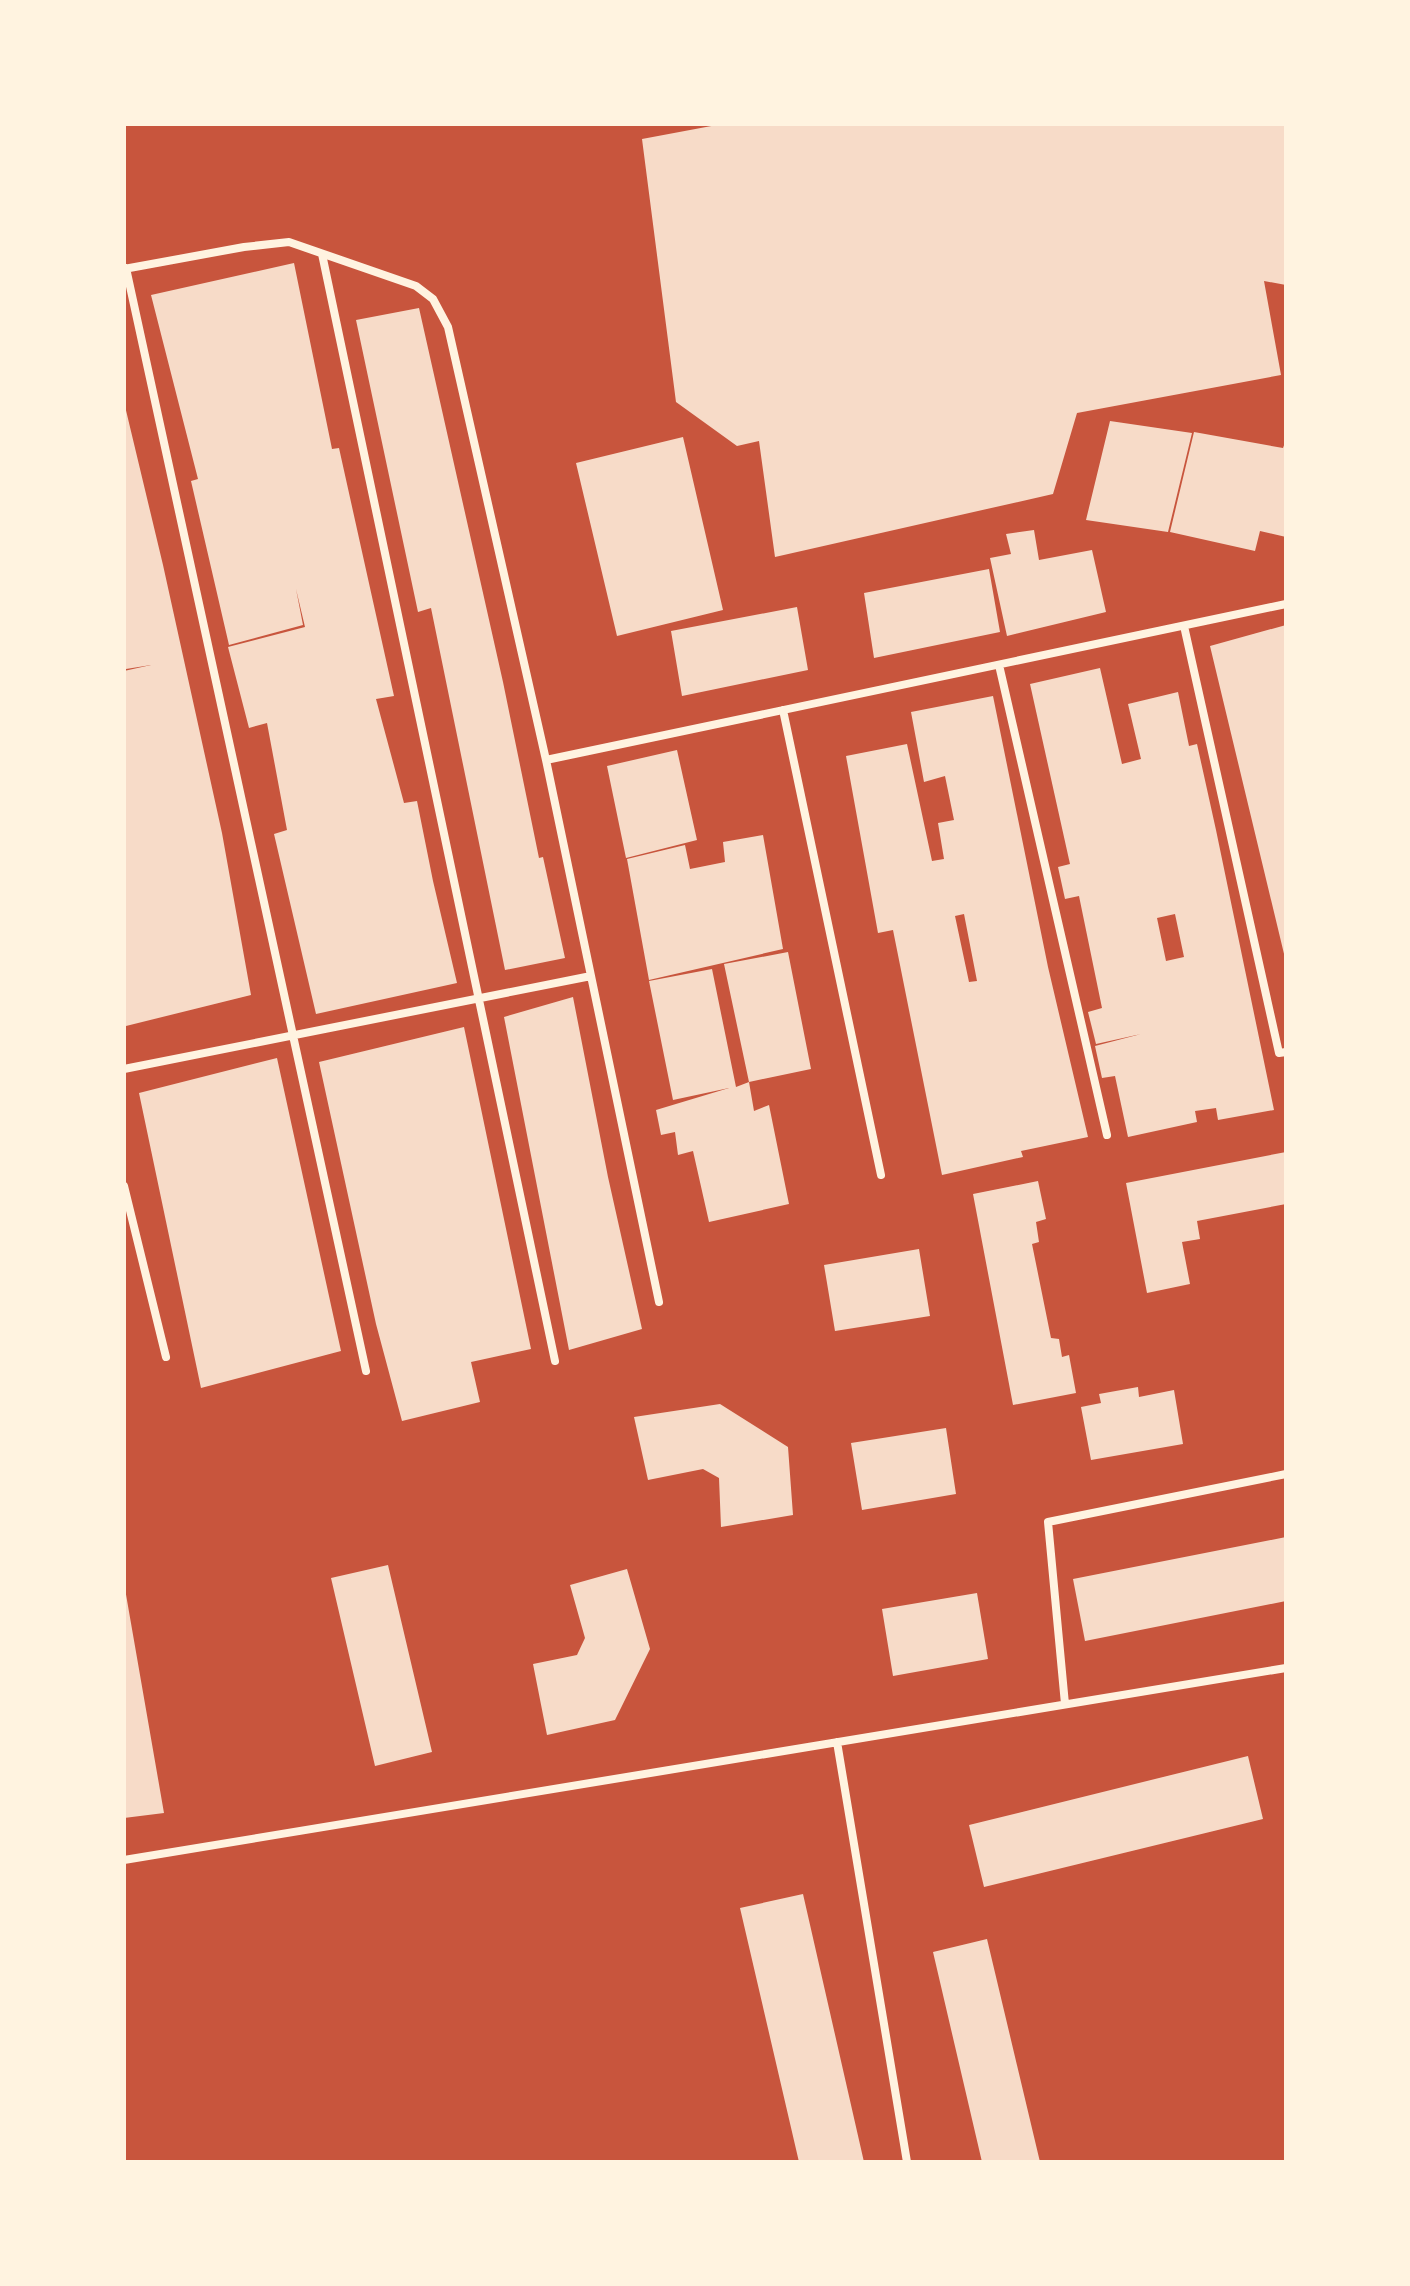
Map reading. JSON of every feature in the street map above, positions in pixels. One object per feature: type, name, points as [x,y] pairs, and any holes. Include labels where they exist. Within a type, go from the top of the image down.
[{"type":"street","points":[[366,1371],[125,268],[289,242],[416,286],[433,299],[448,327],[546,760],[659,1302]]},
{"type":"street","points":[[322,254],[555,1361]]},
{"type":"street","points":[[546,760],[1286,604]]},
{"type":"street","points":[[1184,626],[1279,1053],[1286,1052]]},
{"type":"street","points":[[999,665],[1107,1135]]},
{"type":"street","points":[[783,710],[881,1175]]},
{"type":"street","points":[[124,1069],[591,976]]},
{"type":"street","points":[[124,1186],[166,1357]]},
{"type":"street","points":[[1065,1704],[1048,1522],[1286,1474]]},
{"type":"street","points":[[124,1860],[1286,1668]]},
{"type":"street","points":[[837,1742],[907,2162]]},
{"type":"building","points":[[722,124],[1286,124],[1286,285],[1264,281],[1281,375],[1077,413],[1053,494],[775,557],[759,441],[737,446],[676,402],[642,139]]},
{"type":"building","points":[[294,263],[332,449],[339,448],[394,696],[376,699],[404,803],[417,801],[457,983],[316,1014],[274,834],[287,830],[267,723],[249,728],[228,647],[305,627],[296,589],[303,625],[229,645],[191,481],[198,479],[151,295]]},
{"type":"building","points":[[419,308],[539,858],[543,857],[565,958],[505,970],[431,608],[418,612],[356,320]]},
{"type":"building","points":[[124,402],[222,833],[251,995],[126,1026],[124,671],[151,665],[126,669],[124,659]]},
{"type":"building","points":[[1110,421],[1192,433],[1168,532],[1086,520]]},
{"type":"building","points":[[1194,432],[1283,448],[1286,440],[1286,537],[1260,531],[1255,551],[1170,532]]},
{"type":"building","points":[[683,437],[723,610],[617,636],[576,463]]},
{"type":"building","points":[[1034,530],[1039,560],[1092,550],[1106,612],[1007,636],[990,558],[1011,554],[1006,534]]},
{"type":"building","points":[[989,569],[1000,632],[874,658],[864,593]]},
{"type":"building","points":[[797,607],[808,670],[682,696],[671,631]]},
{"type":"building","points":[[1286,625],[1286,958],[1285,958],[1210,646]]},
{"type":"building","points":[[1100,668],[1122,764],[1141,759],[1128,704],[1178,692],[1189,746],[1197,744],[1274,1110],[1218,1120],[1216,1108],[1195,1111],[1197,1122],[1128,1137],[1115,1076],[1102,1078],[1095,1046],[1141,1034],[1096,1044],[1088,1012],[1102,1008],[1079,896],[1065,899],[1058,867],[1070,864],[1030,684]],"holes":[[[1175,914],[1184,957],[1166,961],[1157,918]]]},
{"type":"building","points":[[993,696],[1048,967],[1088,1137],[1021,1151],[1023,1157],[942,1175],[893,930],[878,933],[846,756],[907,744],[932,861],[944,859],[938,823],[954,820],[945,776],[924,782],[911,712]],"holes":[[[964,914],[977,981],[969,982],[955,916]]]},
{"type":"building","points":[[677,750],[697,840],[626,858],[607,766]]},
{"type":"building","points":[[763,835],[783,949],[649,980],[627,859],[685,845],[690,869],[725,862],[723,842]]},
{"type":"building","points":[[788,952],[811,1069],[749,1082],[724,964]]},
{"type":"building","points":[[712,969],[736,1087],[749,1082],[754,1111],[769,1105],[789,1204],[709,1222],[693,1151],[678,1155],[675,1132],[661,1135],[656,1110],[729,1088],[673,1100],[649,981]]},
{"type":"building","points":[[573,997],[642,1329],[569,1350],[504,1017]]},
{"type":"building","points":[[464,1027],[531,1349],[471,1362],[480,1402],[402,1421],[376,1324],[319,1062]]},
{"type":"building","points":[[277,1058],[341,1351],[201,1388],[139,1093]]},
{"type":"building","points":[[1286,1152],[1286,1204],[1197,1221],[1200,1239],[1182,1242],[1190,1284],[1147,1293],[1126,1183]]},
{"type":"building","points":[[1038,1181],[1046,1219],[1036,1222],[1039,1242],[1032,1244],[1051,1338],[1059,1339],[1062,1357],[1069,1355],[1076,1393],[1013,1405],[973,1194]]},
{"type":"building","points":[[919,1249],[930,1316],[835,1331],[824,1265]]},
{"type":"building","points":[[1138,1387],[1139,1397],[1174,1390],[1183,1444],[1091,1460],[1081,1407],[1101,1403],[1099,1394]]},
{"type":"building","points":[[720,1404],[788,1447],[793,1515],[721,1527],[719,1478],[703,1469],[648,1480],[634,1417]]},
{"type":"building","points":[[946,1428],[956,1494],[862,1510],[851,1443]]},
{"type":"building","points":[[1286,1537],[1286,1601],[1085,1641],[1073,1579]]},
{"type":"building","points":[[388,1565],[432,1752],[375,1766],[331,1578]]},
{"type":"building","points":[[627,1569],[650,1649],[615,1720],[547,1735],[533,1664],[577,1655],[585,1638],[570,1585]]},
{"type":"building","points":[[124,1583],[164,1813],[124,1818]]},
{"type":"building","points":[[977,1593],[988,1659],[893,1676],[882,1609]]},
{"type":"building","points":[[1248,1756],[1263,1819],[984,1887],[969,1825]]},
{"type":"building","points":[[803,1894],[864,2162],[799,2162],[740,1908]]},
{"type":"building","points":[[987,1939],[1040,2162],[982,2162],[933,1952]]}]
